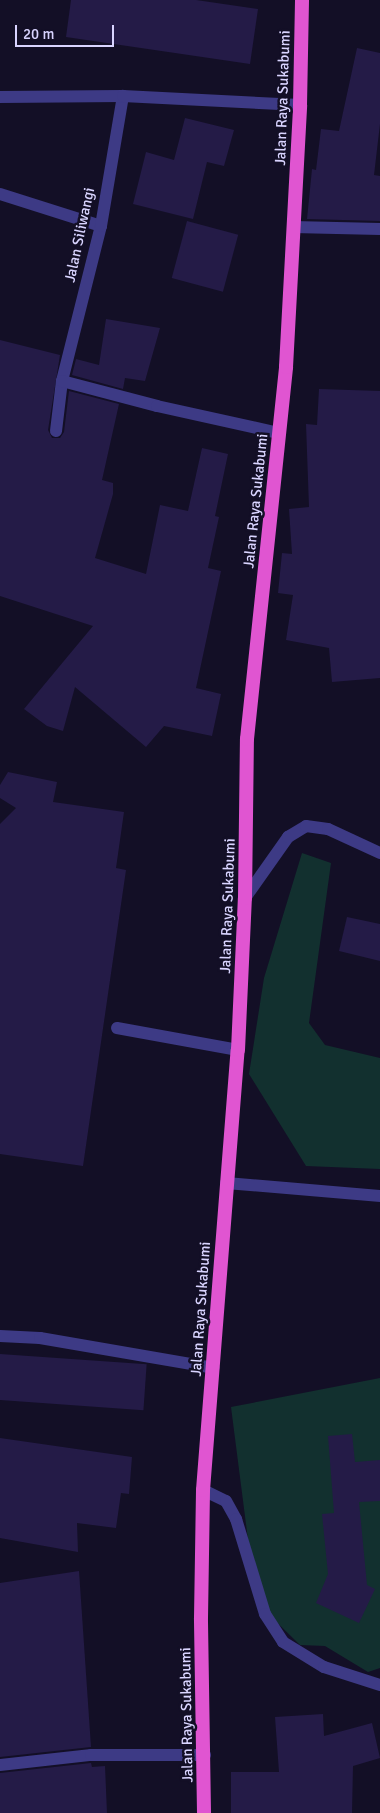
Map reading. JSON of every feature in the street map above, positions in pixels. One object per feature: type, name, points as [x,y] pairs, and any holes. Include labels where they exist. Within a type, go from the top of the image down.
[{"type":"highway","name":"Jalan Raya Sukabumi","points":[[204,1813],[205,1755],[201,1618],[203,1490],[238,1050],[245,898],[247,739],[279,434],[293,227],[300,106],[302,0]]},
{"type":"street","points":[[0,97],[124,96],[300,106]]},
{"type":"street","name":"Jalan Siliwangi","points":[[56,431],[62,381],[101,226],[124,96]]},
{"type":"street","points":[[0,194],[101,226]]},
{"type":"street","points":[[293,227],[380,229]]},
{"type":"street","points":[[62,381],[157,406],[279,434]]},
{"type":"street","points":[[245,898],[288,837],[306,826],[328,829],[380,853]]},
{"type":"street","points":[[117,1028],[238,1050]]},
{"type":"street","points":[[226,1183],[380,1196]]},
{"type":"street","points":[[0,1336],[40,1338],[213,1368]]},
{"type":"street","points":[[203,1490],[226,1501],[236,1519],[265,1614],[283,1642],[324,1667],[380,1685]]},
{"type":"street","points":[[0,1765],[91,1755],[205,1755]]},
{"type":"green space","points":[[302,853],[331,863],[309,1023],[325,1045],[380,1058],[380,1169],[306,1166],[249,1074],[264,978]]},
{"type":"green space","points":[[380,1378],[380,1668],[368,1672],[325,1646],[300,1645],[256,1602],[231,1407]]},
{"type":"building","points":[[71,0],[196,0],[258,9],[250,64],[66,37]]},
{"type":"building","points":[[357,48],[380,53],[380,124],[374,175],[380,176],[380,221],[307,219],[312,169],[316,170],[321,129],[339,131]]},
{"type":"building","points":[[185,118],[234,130],[224,166],[207,162],[193,219],[133,204],[146,152],[174,160]]},
{"type":"building","points":[[187,221],[238,235],[223,292],[172,278]]},
{"type":"building","points":[[106,319],[160,328],[145,381],[125,378],[123,389],[72,375],[76,359],[99,365]]},
{"type":"building","points":[[0,340],[60,355],[48,430],[52,438],[60,438],[64,432],[69,391],[119,404],[102,480],[113,483],[113,494],[95,558],[146,574],[160,505],[188,511],[202,448],[228,454],[215,516],[219,517],[208,568],[221,571],[196,688],[221,694],[212,736],[164,726],[146,747],[75,687],[63,731],[47,726],[24,709],[93,626],[0,596]]},
{"type":"building","points":[[319,389],[380,391],[380,678],[332,682],[329,648],[286,640],[293,595],[278,593],[282,553],[292,554],[289,509],[309,507],[306,424],[317,425]]},
{"type":"building","points":[[8,772],[57,782],[53,802],[124,812],[116,868],[126,870],[83,1166],[0,1154],[0,824],[16,808],[0,798],[0,785]]},
{"type":"building","points":[[347,917],[380,924],[380,961],[339,951]]},
{"type":"building","points":[[0,1354],[147,1364],[143,1410],[0,1400]]},
{"type":"building","points":[[352,1434],[355,1462],[380,1460],[380,1501],[359,1502],[367,1585],[375,1589],[359,1623],[316,1603],[328,1574],[322,1514],[334,1513],[328,1436]]},
{"type":"building","points":[[0,1438],[132,1457],[129,1494],[121,1493],[116,1528],[77,1523],[78,1552],[0,1538]]},
{"type":"building","points":[[79,1571],[91,1747],[0,1757],[0,1583]]},
{"type":"building","points":[[323,1714],[324,1736],[372,1723],[380,1758],[353,1766],[352,1813],[231,1813],[231,1772],[279,1772],[275,1717]]},
{"type":"building","points":[[91,1763],[92,1767],[105,1766],[107,1813],[0,1813],[0,1773]]}]
